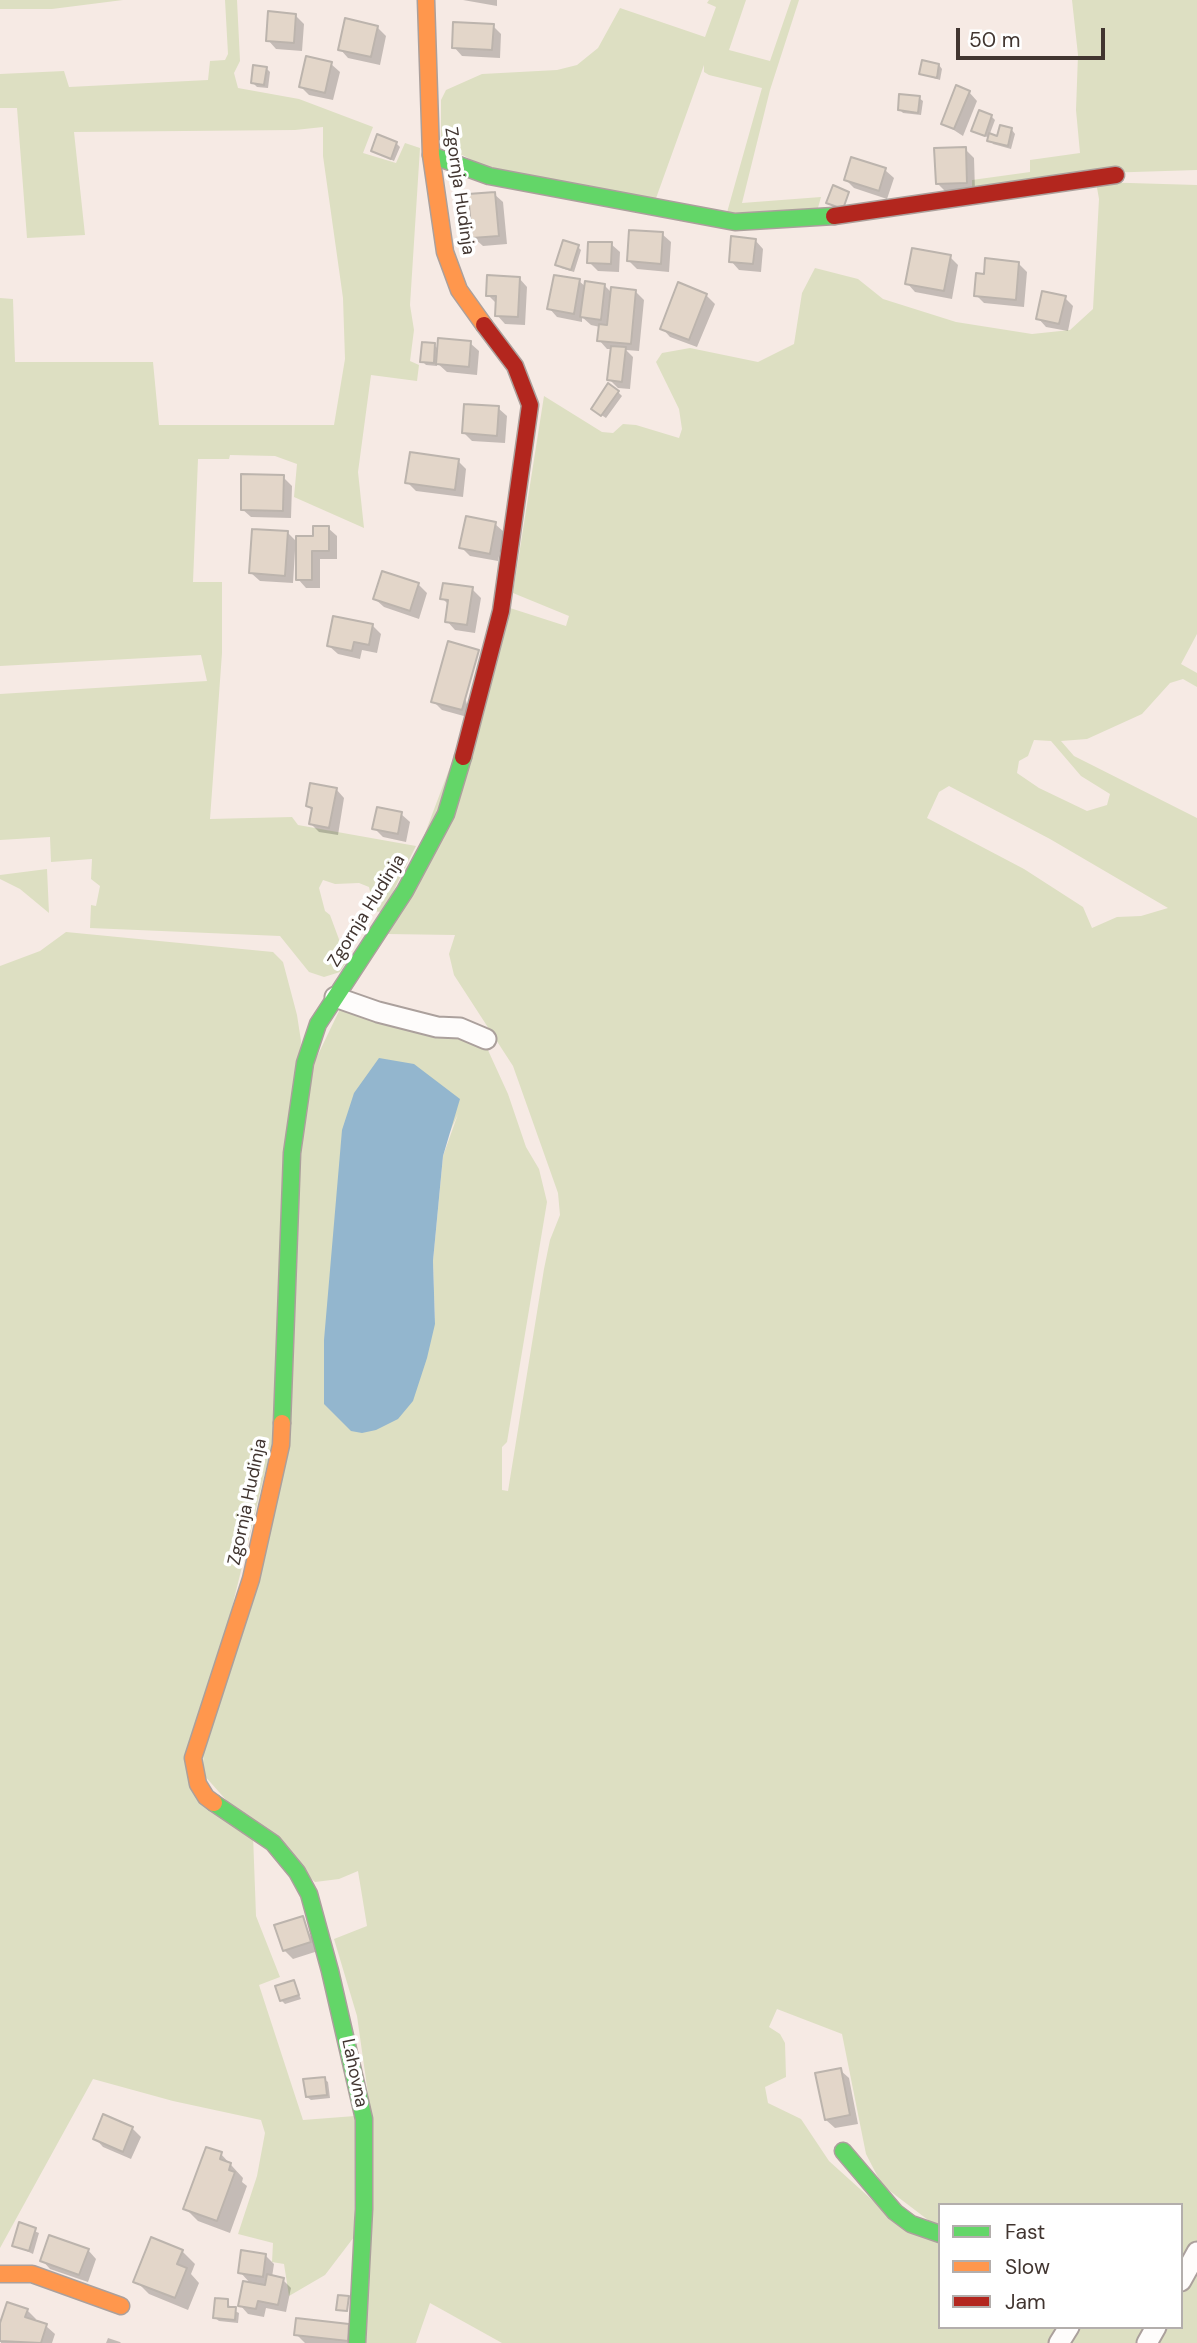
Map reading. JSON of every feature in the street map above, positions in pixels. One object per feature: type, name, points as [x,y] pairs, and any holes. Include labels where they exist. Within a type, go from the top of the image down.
[{"type":"street","name":"Zgornja Hudinja","points":[[255,1828],[206,1797],[198,1784],[193,1758],[251,1579],[281,1446],[292,1153],[305,1063],[318,1024],[405,891],[446,814],[501,611],[530,405],[515,366],[475,312],[454,277],[445,252],[432,155],[426,0]]},
{"type":"street","points":[[432,155],[489,176],[735,222],[822,218],[1116,175]]},
{"type":"street","points":[[335,997],[378,1012],[437,1027],[460,1028],[486,1039]]},
{"type":"street","name":"Lahovna","points":[[255,1828],[273,1843],[309,1894],[341,2009],[364,2119],[364,2209],[357,2343]]},
{"type":"street","points":[[843,2151],[895,2212],[911,2224],[938,2233]]},
{"type":"street","points":[[1183,2277],[1197,2252]]},
{"type":"street","points":[[0,2274],[32,2274],[121,2306]]},
{"type":"green space","points":[[0,0],[123,0],[52,9],[0,9]]},
{"type":"green space","points":[[225,0],[237,0],[240,61],[234,73],[238,88],[299,99],[373,127],[363,153],[396,163],[405,143],[420,148],[410,305],[414,330],[410,361],[419,365],[417,381],[371,375],[358,472],[364,528],[294,497],[297,464],[275,456],[230,455],[229,459],[198,459],[193,582],[222,582],[222,653],[210,819],[292,817],[298,825],[416,846],[383,912],[368,911],[367,907],[372,900],[369,887],[359,883],[335,884],[323,880],[319,888],[325,911],[330,915],[347,961],[340,972],[324,977],[309,972],[280,936],[90,928],[91,905],[96,906],[100,886],[91,879],[92,859],[51,862],[50,837],[0,840],[0,694],[207,681],[201,655],[0,666],[0,298],[13,299],[15,362],[153,362],[159,425],[334,425],[345,359],[343,298],[323,156],[323,127],[295,130],[74,132],[85,235],[27,238],[17,108],[0,108],[0,74],[64,71],[69,87],[208,80],[210,61],[225,60],[228,54]]},
{"type":"green space","points":[[709,0],[746,0],[729,50],[770,61],[791,0],[799,0],[770,90],[742,203],[821,197],[816,215],[726,216],[762,88],[709,75],[704,72],[704,65],[655,201],[493,171],[447,147],[441,140],[441,100],[446,90],[482,74],[557,70],[577,65],[598,48],[620,8],[705,37],[716,7],[707,3]]},
{"type":"green space","points":[[1072,0],[1197,0],[1197,170],[1102,173],[972,189],[972,180],[1030,172],[1030,160],[1080,153],[1076,110],[1078,55]]},
{"type":"green space","points":[[1096,182],[1197,185],[1197,634],[1181,664],[1197,673],[1197,687],[1183,679],[1170,683],[1142,714],[1087,739],[1061,741],[1074,756],[1197,818],[1197,2343],[1156,2343],[1164,2329],[1183,2329],[1183,2203],[938,2203],[938,2227],[882,2185],[866,2154],[842,2034],[777,2009],[769,2027],[780,2034],[785,2043],[786,2077],[765,2087],[768,2103],[801,2119],[829,2161],[880,2207],[938,2238],[938,2329],[1063,2329],[1054,2343],[502,2343],[430,2303],[416,2343],[366,2343],[372,2122],[357,2016],[334,1939],[367,1926],[358,1871],[339,1879],[315,1882],[235,1810],[203,1774],[204,1734],[265,1558],[303,1115],[313,1065],[340,1009],[460,1037],[487,1048],[508,1094],[526,1147],[539,1169],[547,1202],[507,1442],[502,1447],[502,1490],[508,1491],[544,1269],[550,1240],[560,1215],[558,1193],[513,1066],[454,975],[449,954],[455,935],[387,934],[510,608],[566,626],[569,616],[513,593],[544,396],[602,432],[613,433],[623,424],[636,425],[679,438],[682,429],[679,409],[656,362],[662,353],[690,348],[758,362],[794,344],[802,293],[815,268],[858,279],[883,299],[956,322],[1032,334],[1070,330],[1093,309],[1099,199]],"holes":[[[1034,740],[1051,741],[1081,776],[1110,794],[1107,805],[1087,811],[1039,788],[1017,773],[1019,761],[1028,756]],[[949,786],[1050,839],[1168,908],[1141,916],[1117,917],[1092,928],[1083,907],[1024,869],[927,818],[939,792]],[[458,1114],[443,1156],[433,1261],[435,1324],[324,1404]]]},
{"type":"green space","points":[[47,869],[49,913],[20,889],[0,879],[0,875]]},
{"type":"green space","points":[[66,932],[273,952],[283,962],[297,1015],[301,1041],[273,1440],[191,1775],[253,1835],[256,1916],[280,1977],[259,1985],[303,2120],[355,2116],[354,2237],[325,2275],[289,2296],[284,2264],[272,2262],[273,2243],[238,2234],[257,2176],[265,2133],[261,2120],[173,2101],[93,2079],[0,2248],[0,966],[40,951]]},
{"type":"green space","points":[[1073,2329],[1147,2329],[1139,2343],[1064,2343]]},
{"type":"water","points":[[379,1058],[414,1064],[460,1099],[443,1156],[433,1261],[435,1324],[427,1358],[413,1401],[398,1419],[376,1430],[362,1433],[351,1431],[324,1404],[324,1340],[342,1130],[354,1093]]},
{"type":"building","points":[[268,11],[296,14],[294,43],[266,41]]},
{"type":"building","points":[[345,18],[378,26],[371,57],[338,50]]},
{"type":"building","points":[[453,22],[494,24],[492,50],[452,48]]},
{"type":"building","points":[[306,56],[332,62],[325,93],[299,87]]},
{"type":"building","points":[[922,60],[939,64],[937,78],[919,74]]},
{"type":"building","points":[[253,65],[267,67],[264,85],[251,83]]},
{"type":"building","points":[[956,85],[970,91],[954,129],[941,124]]},
{"type":"building","points":[[899,94],[920,96],[918,113],[898,110]]},
{"type":"building","points":[[979,110],[992,115],[985,136],[971,131]]},
{"type":"building","points":[[1000,125],[1012,128],[1008,146],[987,141],[989,133],[997,136]]},
{"type":"building","points":[[377,134],[397,142],[391,159],[371,151]]},
{"type":"building","points":[[966,147],[967,183],[936,184],[934,148]]},
{"type":"building","points":[[851,157],[886,168],[879,191],[844,180]]},
{"type":"building","points":[[833,185],[849,192],[843,209],[826,203]]},
{"type":"building","points":[[495,192],[499,236],[472,238],[468,194]]},
{"type":"building","points":[[629,230],[663,232],[661,264],[627,261]]},
{"type":"building","points":[[731,236],[756,239],[753,264],[729,262]]},
{"type":"building","points":[[563,240],[579,245],[571,270],[555,265]]},
{"type":"building","points":[[588,242],[612,242],[611,264],[587,263]]},
{"type":"building","points":[[912,248],[951,255],[944,291],[905,284]]},
{"type":"building","points":[[985,258],[1019,262],[1016,300],[974,296],[976,273],[984,274]]},
{"type":"building","points":[[487,275],[520,277],[518,317],[495,316],[496,296],[486,296]]},
{"type":"building","points":[[554,275],[580,279],[574,314],[547,309]]},
{"type":"building","points":[[585,281],[605,284],[601,320],[580,317]]},
{"type":"building","points":[[678,282],[707,294],[689,340],[660,329]]},
{"type":"building","points":[[611,287],[636,290],[631,344],[597,341],[599,324],[607,325]]},
{"type":"building","points":[[1042,291],[1066,296],[1059,324],[1036,319]]},
{"type":"building","points":[[438,338],[471,341],[469,367],[436,364]]},
{"type":"building","points":[[422,342],[435,343],[434,363],[420,362]]},
{"type":"building","points":[[611,346],[626,347],[622,382],[607,380]]},
{"type":"building","points":[[608,383],[619,391],[601,416],[591,409]]},
{"type":"building","points":[[464,404],[499,406],[497,436],[462,433]]},
{"type":"building","points":[[410,452],[459,459],[455,490],[405,483]]},
{"type":"building","points":[[241,474],[284,475],[283,511],[241,510]]},
{"type":"building","points":[[466,516],[496,522],[490,554],[459,548]]},
{"type":"building","points":[[313,526],[329,526],[329,551],[312,551],[312,580],[296,580],[296,536],[313,536]]},
{"type":"building","points":[[252,529],[288,531],[285,576],[249,573]]},
{"type":"building","points":[[382,571],[419,583],[410,611],[373,599]]},
{"type":"building","points":[[443,583],[473,587],[467,625],[445,622],[448,600],[440,599]]},
{"type":"building","points":[[333,616],[373,624],[369,645],[354,642],[352,651],[327,646]]},
{"type":"building","points":[[448,641],[479,650],[462,710],[431,702]]},
{"type":"building","points":[[310,783],[337,788],[329,828],[309,824],[312,808],[306,806]]},
{"type":"building","points":[[377,807],[402,812],[398,834],[372,829]]},
{"type":"building","points":[[303,1916],[311,1942],[283,1951],[274,1925]]},
{"type":"building","points":[[294,1980],[299,1995],[280,2001],[275,1986]]},
{"type":"building","points":[[841,2068],[850,2115],[825,2120],[815,2073]]},
{"type":"building","points":[[325,2077],[327,2095],[306,2097],[303,2079]]},
{"type":"building","points":[[103,2114],[133,2127],[123,2152],[93,2139]]},
{"type":"building","points":[[206,2147],[222,2152],[220,2159],[231,2163],[229,2170],[235,2172],[217,2221],[183,2209]]},
{"type":"building","points":[[19,2222],[36,2228],[29,2251],[12,2246]]},
{"type":"building","points":[[49,2235],[89,2249],[79,2275],[40,2261]]},
{"type":"building","points":[[151,2237],[183,2250],[177,2264],[187,2268],[175,2298],[133,2282]]},
{"type":"building","points":[[241,2250],[266,2254],[263,2277],[238,2273]]},
{"type":"building","points":[[267,2274],[284,2278],[278,2305],[258,2301],[256,2309],[238,2306],[243,2281],[265,2285]]},
{"type":"building","points":[[338,2295],[349,2296],[347,2311],[336,2310]]},
{"type":"building","points":[[215,2298],[228,2299],[228,2307],[236,2307],[235,2320],[213,2318]]},
{"type":"building","points":[[7,2302],[28,2309],[25,2317],[47,2324],[41,2343],[0,2341],[0,2323]]},
{"type":"building","points":[[296,2318],[349,2324],[348,2341],[294,2335]]},
{"type":"traffic: fast","points":[[431,155],[489,176],[735,222],[834,216]]},
{"type":"traffic: fast","points":[[282,1423],[292,1153],[305,1063],[318,1024],[405,891],[446,814],[463,757]]},
{"type":"traffic: fast","points":[[214,1803],[273,1843],[297,1872],[309,1894],[330,1971],[364,2119],[364,2209],[357,2343]]},
{"type":"traffic: fast","points":[[843,2151],[895,2212],[911,2224],[938,2233]]},
{"type":"traffic: slow","points":[[426,0],[431,155],[445,252],[459,290],[484,325]]},
{"type":"traffic: slow","points":[[214,1803],[206,1797],[198,1784],[193,1758],[251,1579],[281,1445],[282,1423]]},
{"type":"traffic: slow","points":[[0,2274],[32,2274],[121,2306]]},
{"type":"traffic: jam","points":[[834,216],[1116,175]]},
{"type":"traffic: jam","points":[[463,757],[501,611],[530,405],[515,366],[484,325]]}]
